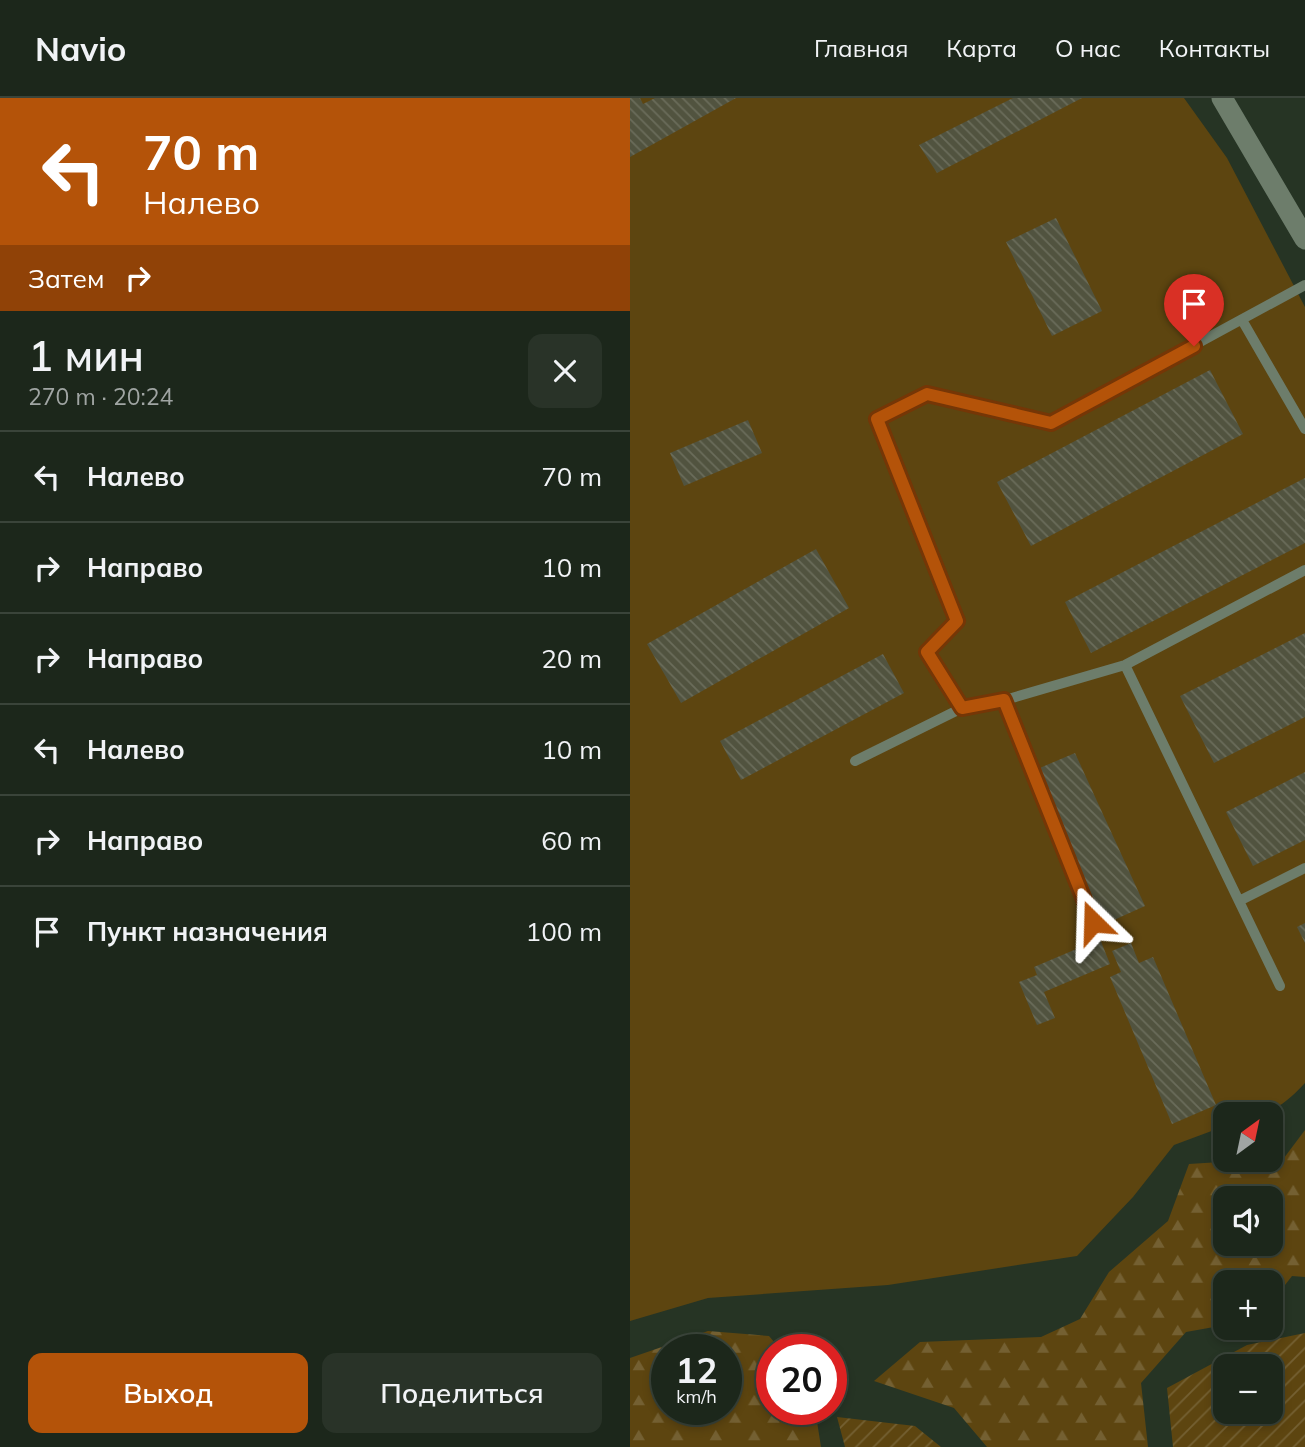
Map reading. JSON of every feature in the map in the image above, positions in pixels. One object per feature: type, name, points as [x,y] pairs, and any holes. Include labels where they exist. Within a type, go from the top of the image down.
[{"type":"street","points":[[1222,98],[1305,239]]},
{"type":"lane","points":[[962,708],[927,652],[957,621],[877,419],[927,394],[1051,423],[1305,285]]},
{"type":"lane","points":[[1242,320],[1305,429]]},
{"type":"lane","points":[[855,761],[962,708],[1004,700],[1125,665],[1305,570]]},
{"type":"lane","points":[[1125,665],[1280,986]]},
{"type":"lane","points":[[1004,700],[1093,922]]},
{"type":"lane","points":[[1239,901],[1305,868]]},
{"type":"green space","points":[[630,98],[1184,98],[1227,158],[1305,307],[1305,1083],[1283,1103],[1213,1102],[1213,1130],[1174,1145],[1133,1197],[1077,1256],[888,1285],[708,1298],[630,1321]]},
{"type":"green space","points":[[1305,1130],[1305,1277],[1292,1276],[1283,1288],[1283,1270],[1213,1270],[1213,1327],[1186,1332],[1141,1383],[1148,1447],[987,1447],[954,1408],[874,1381],[920,1342],[1041,1337],[1080,1319],[1109,1272],[1168,1221],[1189,1164],[1213,1162],[1213,1172],[1283,1172],[1283,1158]]},
{"type":"green space","points":[[708,1331],[756,1335],[756,1425],[818,1425],[821,1447],[630,1447],[630,1358],[651,1351],[651,1425],[742,1425],[742,1334],[699,1334]]},
{"type":"green space","points":[[1305,1333],[1305,1447],[1173,1447],[1167,1388],[1213,1363],[1213,1424],[1283,1424],[1283,1354],[1230,1354],[1247,1345],[1283,1340],[1283,1338]]},
{"type":"green space","points":[[847,1418],[915,1426],[941,1447],[845,1447],[839,1425],[847,1425]]},
{"type":"building","points":[[630,98],[640,98],[643,104],[655,98],[736,98],[630,157]]},
{"type":"building","points":[[1013,98],[1082,98],[937,173],[919,145]]},
{"type":"building","points":[[1056,218],[1102,311],[1052,336],[1006,242]]},
{"type":"building","points":[[1210,370],[1243,434],[1031,546],[997,482]]},
{"type":"building","points":[[748,420],[762,453],[684,486],[670,453]]},
{"type":"building","points":[[1305,478],[1305,543],[1091,653],[1065,602]]},
{"type":"building","points":[[816,549],[849,608],[681,703],[647,644]]},
{"type":"building","points":[[1305,633],[1305,717],[1214,763],[1180,696]]},
{"type":"building","points":[[883,654],[904,693],[741,780],[720,741]]},
{"type":"building","points":[[1075,753],[1145,906],[1105,924],[1035,770]]},
{"type":"building","points":[[1305,772],[1305,840],[1253,866],[1226,812]]},
{"type":"building","points":[[1305,923],[1305,943],[1297,927]]},
{"type":"building","points":[[1100,939],[1110,964],[1044,992],[1055,1018],[1037,1025],[1019,982],[1037,975],[1034,967]]},
{"type":"building","points":[[1131,943],[1139,963],[1153,957],[1215,1102],[1213,1106],[1172,1124],[1110,977],[1121,972],[1112,951]]},
{"type":"route","points":[[1093,922],[1004,700],[962,708],[927,652],[957,621],[877,419],[927,394],[1051,423],[1194,346]]}]
